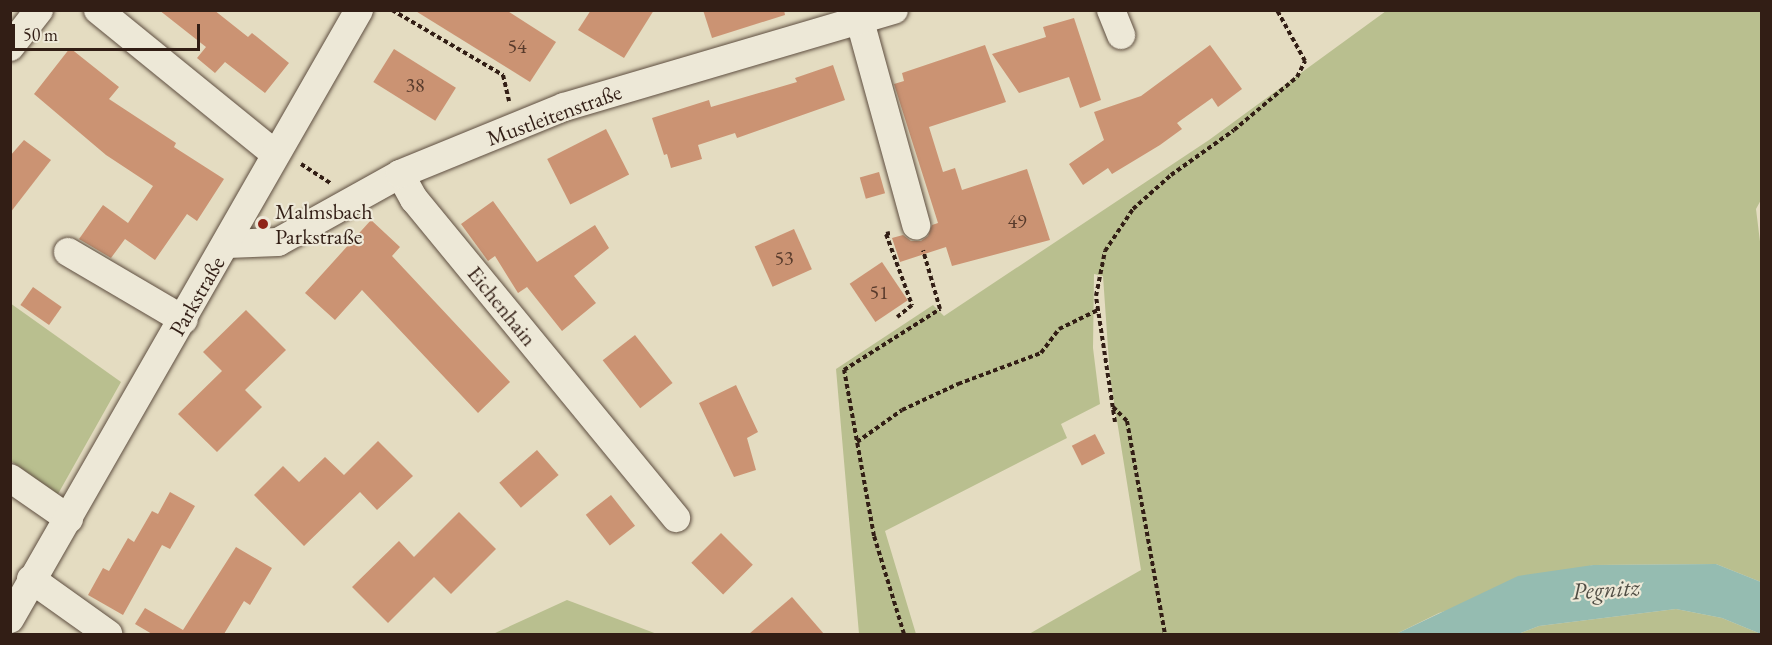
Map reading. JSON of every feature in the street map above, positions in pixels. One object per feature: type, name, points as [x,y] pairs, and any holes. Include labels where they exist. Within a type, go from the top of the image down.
[{"type":"street","points":[[10,47],[39,10]]},
{"type":"street","points":[[98,10],[276,152]]},
{"type":"street","name":"Parkstraße","points":[[10,619],[31,579],[69,519],[184,320],[276,152],[359,10]]},
{"type":"street","name":"Mustleitenstraße","points":[[227,244],[278,242],[400,174],[564,107],[861,16],[894,10]]},
{"type":"street","points":[[861,16],[916,225]]},
{"type":"street","name":"Eichenhain","points":[[400,174],[414,199],[676,518]]},
{"type":"street","points":[[68,252],[184,320]]},
{"type":"street","points":[[10,478],[69,519]]},
{"type":"street","points":[[31,579],[108,634]]},
{"type":"path","points":[[392,10],[502,75],[510,104]]},
{"type":"path","points":[[1115,422],[1096,296],[1106,251],[1133,209],[1171,175],[1234,130],[1297,77],[1305,62],[1277,10]]},
{"type":"path","points":[[276,152],[339,190]]},
{"type":"path","points":[[897,317],[912,305],[886,234],[916,225],[940,309],[844,370],[874,536],[904,634]]},
{"type":"path","points":[[857,442],[902,410],[958,384],[1041,353],[1059,329],[1098,310]]},
{"type":"path","points":[[1113,407],[1127,421],[1165,634]]},
{"type":"green space","points":[[1386,11],[1761,11],[1762,198],[1756,209],[1762,258],[1761,582],[1716,564],[1593,565],[1439,613],[1396,634],[1029,634],[1141,570],[1110,377],[1103,276],[1094,274],[1093,348],[1100,404],[1061,424],[1067,438],[885,531],[916,634],[859,634],[836,369],[933,305],[944,316],[1209,140]]},
{"type":"green space","points":[[10,303],[121,382],[58,494],[11,461]]},
{"type":"green space","points":[[567,600],[657,634],[493,634]]},
{"type":"green space","points":[[1676,609],[1722,618],[1761,634],[1518,634],[1539,626]]},
{"type":"water","name":"Pegnitz","points":[[1716,564],[1761,582],[1761,634],[1722,618],[1676,609],[1539,626],[1518,634],[1396,634],[1518,576],[1593,565]]},
{"type":"building","points":[[159,10],[214,10],[248,37],[252,33],[289,63],[265,93],[225,62],[215,73],[197,58],[206,47]]},
{"type":"building","points":[[414,10],[506,10],[556,42],[530,82]]},
{"type":"building","points":[[591,10],[654,10],[624,58],[578,30]]},
{"type":"building","points":[[703,10],[784,10],[785,15],[712,38]]},
{"type":"building","points":[[1074,18],[1101,100],[1080,108],[1069,77],[1019,93],[992,54],[1046,37],[1043,27]]},
{"type":"building","points":[[985,45],[1006,102],[929,127],[943,172],[955,168],[962,190],[1027,169],[1050,240],[952,266],[946,247],[900,262],[892,238],[903,235],[911,241],[921,241],[928,236],[932,225],[938,223],[894,84],[904,81],[902,73]]},
{"type":"building","points":[[1210,45],[1242,89],[1218,107],[1212,98],[1177,123],[1182,129],[1160,145],[1112,174],[1108,168],[1083,185],[1069,164],[1104,140],[1094,112],[1141,96]]},
{"type":"building","points":[[70,48],[119,87],[109,99],[176,143],[174,147],[224,179],[197,221],[187,214],[155,260],[125,239],[111,258],[79,239],[103,205],[128,223],[153,186],[106,155],[34,94]]},
{"type":"building","points":[[394,49],[456,88],[435,121],[373,82]]},
{"type":"building","points":[[833,65],[845,100],[737,138],[735,133],[698,145],[702,159],[671,168],[667,154],[664,155],[652,118],[709,100],[711,107],[797,82],[795,78]]},
{"type":"building","points":[[606,129],[629,174],[570,204],[547,159]]},
{"type":"building","points":[[24,140],[51,160],[10,213],[10,156]]},
{"type":"building","points":[[879,172],[885,193],[866,199],[860,178]]},
{"type":"building","points":[[493,201],[537,262],[595,225],[609,248],[574,276],[596,303],[562,331],[527,287],[518,293],[495,256],[488,261],[461,224]]},
{"type":"building","points":[[371,220],[400,247],[392,256],[510,382],[478,413],[362,290],[335,320],[305,293]]},
{"type":"building","points":[[794,229],[812,269],[773,287],[755,246]]},
{"type":"building","points":[[882,262],[908,300],[875,322],[850,284]]},
{"type":"building","points":[[33,287],[62,307],[49,325],[20,305]]},
{"type":"building","points":[[246,310],[286,350],[245,390],[262,407],[217,452],[178,414],[222,371],[203,352]]},
{"type":"building","points":[[635,335],[673,383],[640,408],[603,360]]},
{"type":"building","points":[[736,385],[758,432],[747,438],[756,470],[734,477],[699,403]]},
{"type":"building","points":[[1095,434],[1105,454],[1082,465],[1072,446]]},
{"type":"building","points":[[378,441],[413,476],[377,510],[360,492],[304,546],[254,495],[283,466],[299,482],[325,457],[344,475]]},
{"type":"building","points":[[537,450],[559,475],[521,508],[499,483]]},
{"type":"building","points":[[170,492],[195,506],[170,549],[162,545],[123,615],[88,595],[103,568],[109,571],[128,538],[134,542],[152,511],[158,514]]},
{"type":"building","points":[[611,495],[635,526],[610,545],[586,515]]},
{"type":"building","points":[[459,512],[496,549],[451,594],[434,577],[388,623],[352,587],[399,541],[414,557]]},
{"type":"building","points":[[721,533],[753,565],[723,595],[691,563]]},
{"type":"building","points":[[236,547],[272,568],[250,605],[244,601],[224,634],[152,634],[135,624],[145,608],[183,630]]},
{"type":"building","points":[[792,597],[824,634],[749,634]]},
{"type":"place","name":"Malmsbach Parkstraße","points":[[263,224]]}]
